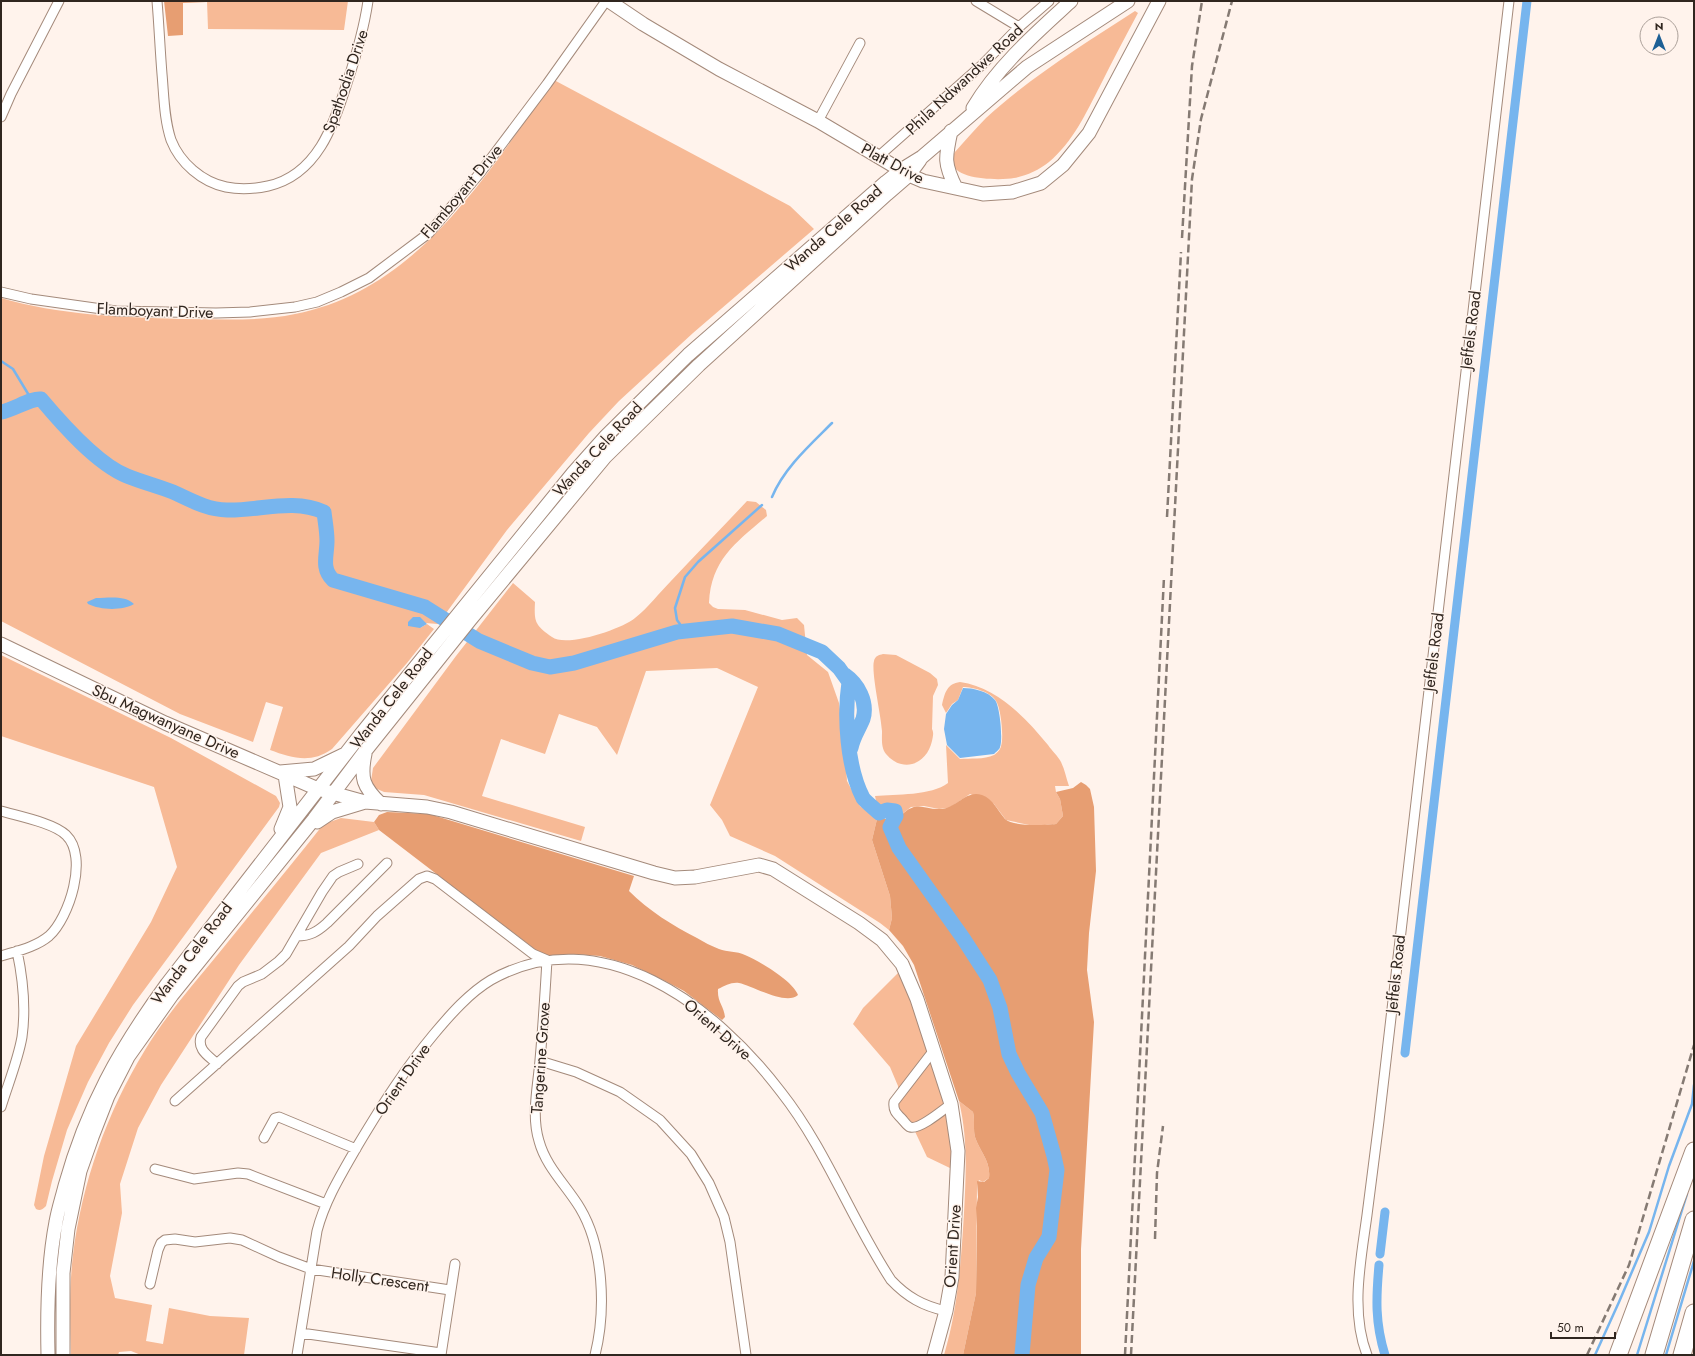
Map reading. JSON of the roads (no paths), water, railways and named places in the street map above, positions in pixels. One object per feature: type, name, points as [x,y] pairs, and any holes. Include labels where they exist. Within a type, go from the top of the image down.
[{"type":"highway","points":[[1618,1355],[1694,1151]]},
{"type":"highway","points":[[1654,1355],[1694,1220]]},
{"type":"highway","points":[[1682,1355],[1694,1313]]},
{"type":"street","points":[[1,117],[11,94],[59,1]]},
{"type":"street","name":"Spathodia Drive","points":[[157,1],[164,102],[172,140],[179,156],[191,169],[215,184],[238,189],[257,188],[288,179],[312,160],[324,142],[336,118],[361,39],[368,1]]},
{"type":"street","name":"Flamboyant Drive","points":[[1,292],[31,299],[116,311],[216,313],[250,312],[294,307],[317,302],[341,292],[369,278],[429,233],[480,173],[547,84],[606,1]]},
{"type":"street","name":"Platt Drive","points":[[609,1],[642,24],[719,69],[818,121],[905,172],[923,181],[983,194],[1012,192],[1041,183],[1063,165],[1089,133],[1159,1]]},
{"type":"street","points":[[976,1],[1019,27]]},
{"type":"street","name":"Phila Ndwandwe Road","points":[[879,156],[982,65],[1019,27],[1049,1]]},
{"type":"street","name":"Phila Ndwandwe Road","points":[[968,116],[992,79],[1071,1]]},
{"type":"street","name":"Wanda Cele Road","points":[[48,1355],[50,1265],[56,1221],[74,1154],[95,1101],[115,1061],[138,1024],[197,944],[318,789],[573,473],[646,396],[688,355],[749,301],[905,172],[968,116],[1027,67],[1128,1]]},
{"type":"street","name":"Jeffels Road","points":[[1367,1355],[1361,1328],[1358,1303],[1361,1256],[1379,1121],[1509,1]]},
{"type":"street","points":[[818,121],[860,43]]},
{"type":"street","points":[[951,131],[946,158],[947,167],[956,188]]},
{"type":"street","name":"Wanda Cele Road","points":[[63,1355],[63,1273],[68,1229],[80,1171],[108,1096],[128,1057],[172,995],[305,830],[366,750],[454,642],[470,620],[518,564],[584,481],[611,451],[699,365],[887,194],[905,172]]},
{"type":"street","name":"Sbu Magwanyane Drive","points":[[1,644],[166,723],[318,789],[333,794]]},
{"type":"street","points":[[366,750],[362,770],[363,778],[372,795],[381,804]]},
{"type":"street","points":[[276,844],[290,807],[282,773],[314,769],[335,760],[349,751]]},
{"type":"street","name":"Orient Drive","points":[[333,794],[365,802],[427,807],[452,812],[675,878],[759,865],[773,870],[859,923],[882,940],[902,964],[917,999],[951,1104],[958,1151],[952,1277],[946,1311],[934,1355]]},
{"type":"street","points":[[305,830],[332,812],[365,802]]},
{"type":"street","points":[[1,811],[56,828],[66,835],[73,843],[77,856],[75,879],[66,910],[57,928],[48,937],[36,944],[1,956]]},
{"type":"street","points":[[297,936],[307,936],[318,931],[328,923],[387,863]]},
{"type":"street","points":[[217,1064],[203,1051],[200,1046],[201,1037],[238,986],[268,970],[286,954],[333,876],[338,872],[358,864]]},
{"type":"street","points":[[175,1101],[349,946],[377,916],[418,878],[423,876],[435,878],[532,954],[547,960]]},
{"type":"street","points":[[1,1107],[21,1038],[23,1026],[22,979],[17,951]]},
{"type":"street","name":"Orient Drive","points":[[297,1355],[317,1231],[326,1204],[357,1147],[396,1083],[451,1015],[490,981],[517,969],[547,960],[589,960],[607,963],[634,972],[681,997],[707,1015],[735,1038],[782,1092],[807,1128],[891,1280],[904,1293],[920,1303],[946,1311]]},
{"type":"street","name":"Tangerine Grove","points":[[547,960],[540,1060],[535,1103],[538,1140],[547,1161],[580,1209],[593,1238],[601,1289],[602,1314],[600,1337],[595,1355]]},
{"type":"street","points":[[934,1050],[894,1102],[893,1107],[895,1112],[909,1127],[914,1127],[920,1126],[951,1104]]},
{"type":"street","points":[[540,1060],[576,1072],[620,1092],[660,1120],[691,1154],[709,1183],[724,1217],[730,1242],[746,1355]]},
{"type":"street","points":[[283,1111],[357,1147]]},
{"type":"street","points":[[264,1138],[275,1118],[279,1117],[357,1147]]},
{"type":"street","points":[[155,1169],[194,1179],[238,1173],[248,1174],[326,1204]]},
{"type":"street","name":"Holly Crescent","points":[[150,1284],[158,1250],[161,1243],[165,1240],[170,1238],[195,1242],[230,1238],[242,1240],[279,1257],[311,1269],[450,1290]]},
{"type":"street","name":"Holly Crescent","points":[[301,1333],[441,1354],[454,1264]]},
{"type":"water","points":[[96,598],[121,598],[134,604],[123,608],[111,609],[99,608],[88,604],[87,602]]},
{"type":"water","points":[[413,617],[420,617],[427,624],[420,628],[408,626],[408,622]]},
{"type":"water","points":[[963,688],[976,689],[984,692],[992,697],[997,703],[1000,716],[1001,743],[999,750],[994,754],[960,758],[947,745],[944,729],[946,714],[952,705],[958,700]]},
{"type":"waterway","points":[[1405,1053],[1527,1]]},
{"type":"waterway","points":[[1,361],[13,369],[30,397],[35,399]]},
{"type":"waterway","points":[[1,412],[32,400],[41,399],[59,420],[92,453],[116,470],[127,476],[173,492],[206,506],[220,510],[239,510],[288,505],[312,508],[324,512],[327,537],[326,566],[327,571],[333,580],[425,607],[479,641],[532,663],[550,667],[574,663],[677,632],[732,626],[778,634],[822,652],[839,668],[849,682],[847,710],[848,741],[853,772],[863,798],[879,813],[887,810],[895,811],[896,816],[890,827],[899,848],[963,938],[990,980],[1000,1008],[1009,1054],[1018,1073],[1042,1113],[1057,1170],[1049,1237],[1036,1258],[1028,1285],[1022,1355]]},
{"type":"waterway","points":[[772,497],[777,486],[790,467],[832,423]]},
{"type":"waterway","points":[[685,631],[677,620],[675,608],[685,577],[698,562],[762,505]]},
{"type":"waterway","points":[[845,675],[858,688],[864,706],[863,719],[851,748]]},
{"type":"waterway","points":[[1595,1355],[1649,1232],[1669,1166],[1692,1104],[1694,1085]]},
{"type":"waterway","points":[[1637,1355],[1687,1194]]},
{"type":"waterway","points":[[1380,1254],[1385,1212]]},
{"type":"waterway","points":[[1666,1355],[1694,1261]]},
{"type":"waterway","points":[[1379,1265],[1377,1310],[1379,1332],[1385,1355]]},
{"type":"railway","points":[[1182,238],[1192,66],[1202,1]]},
{"type":"railway","points":[[1131,1355],[1192,179],[1201,119],[1232,1]]},
{"type":"railway","points":[[1167,517],[1181,252]]},
{"type":"railway","points":[[1125,1355],[1164,577]]},
{"type":"railway","points":[[1587,1355],[1629,1265],[1694,1045]]},
{"type":"railway","points":[[1155,1239],[1157,1173],[1163,1126]]}]
